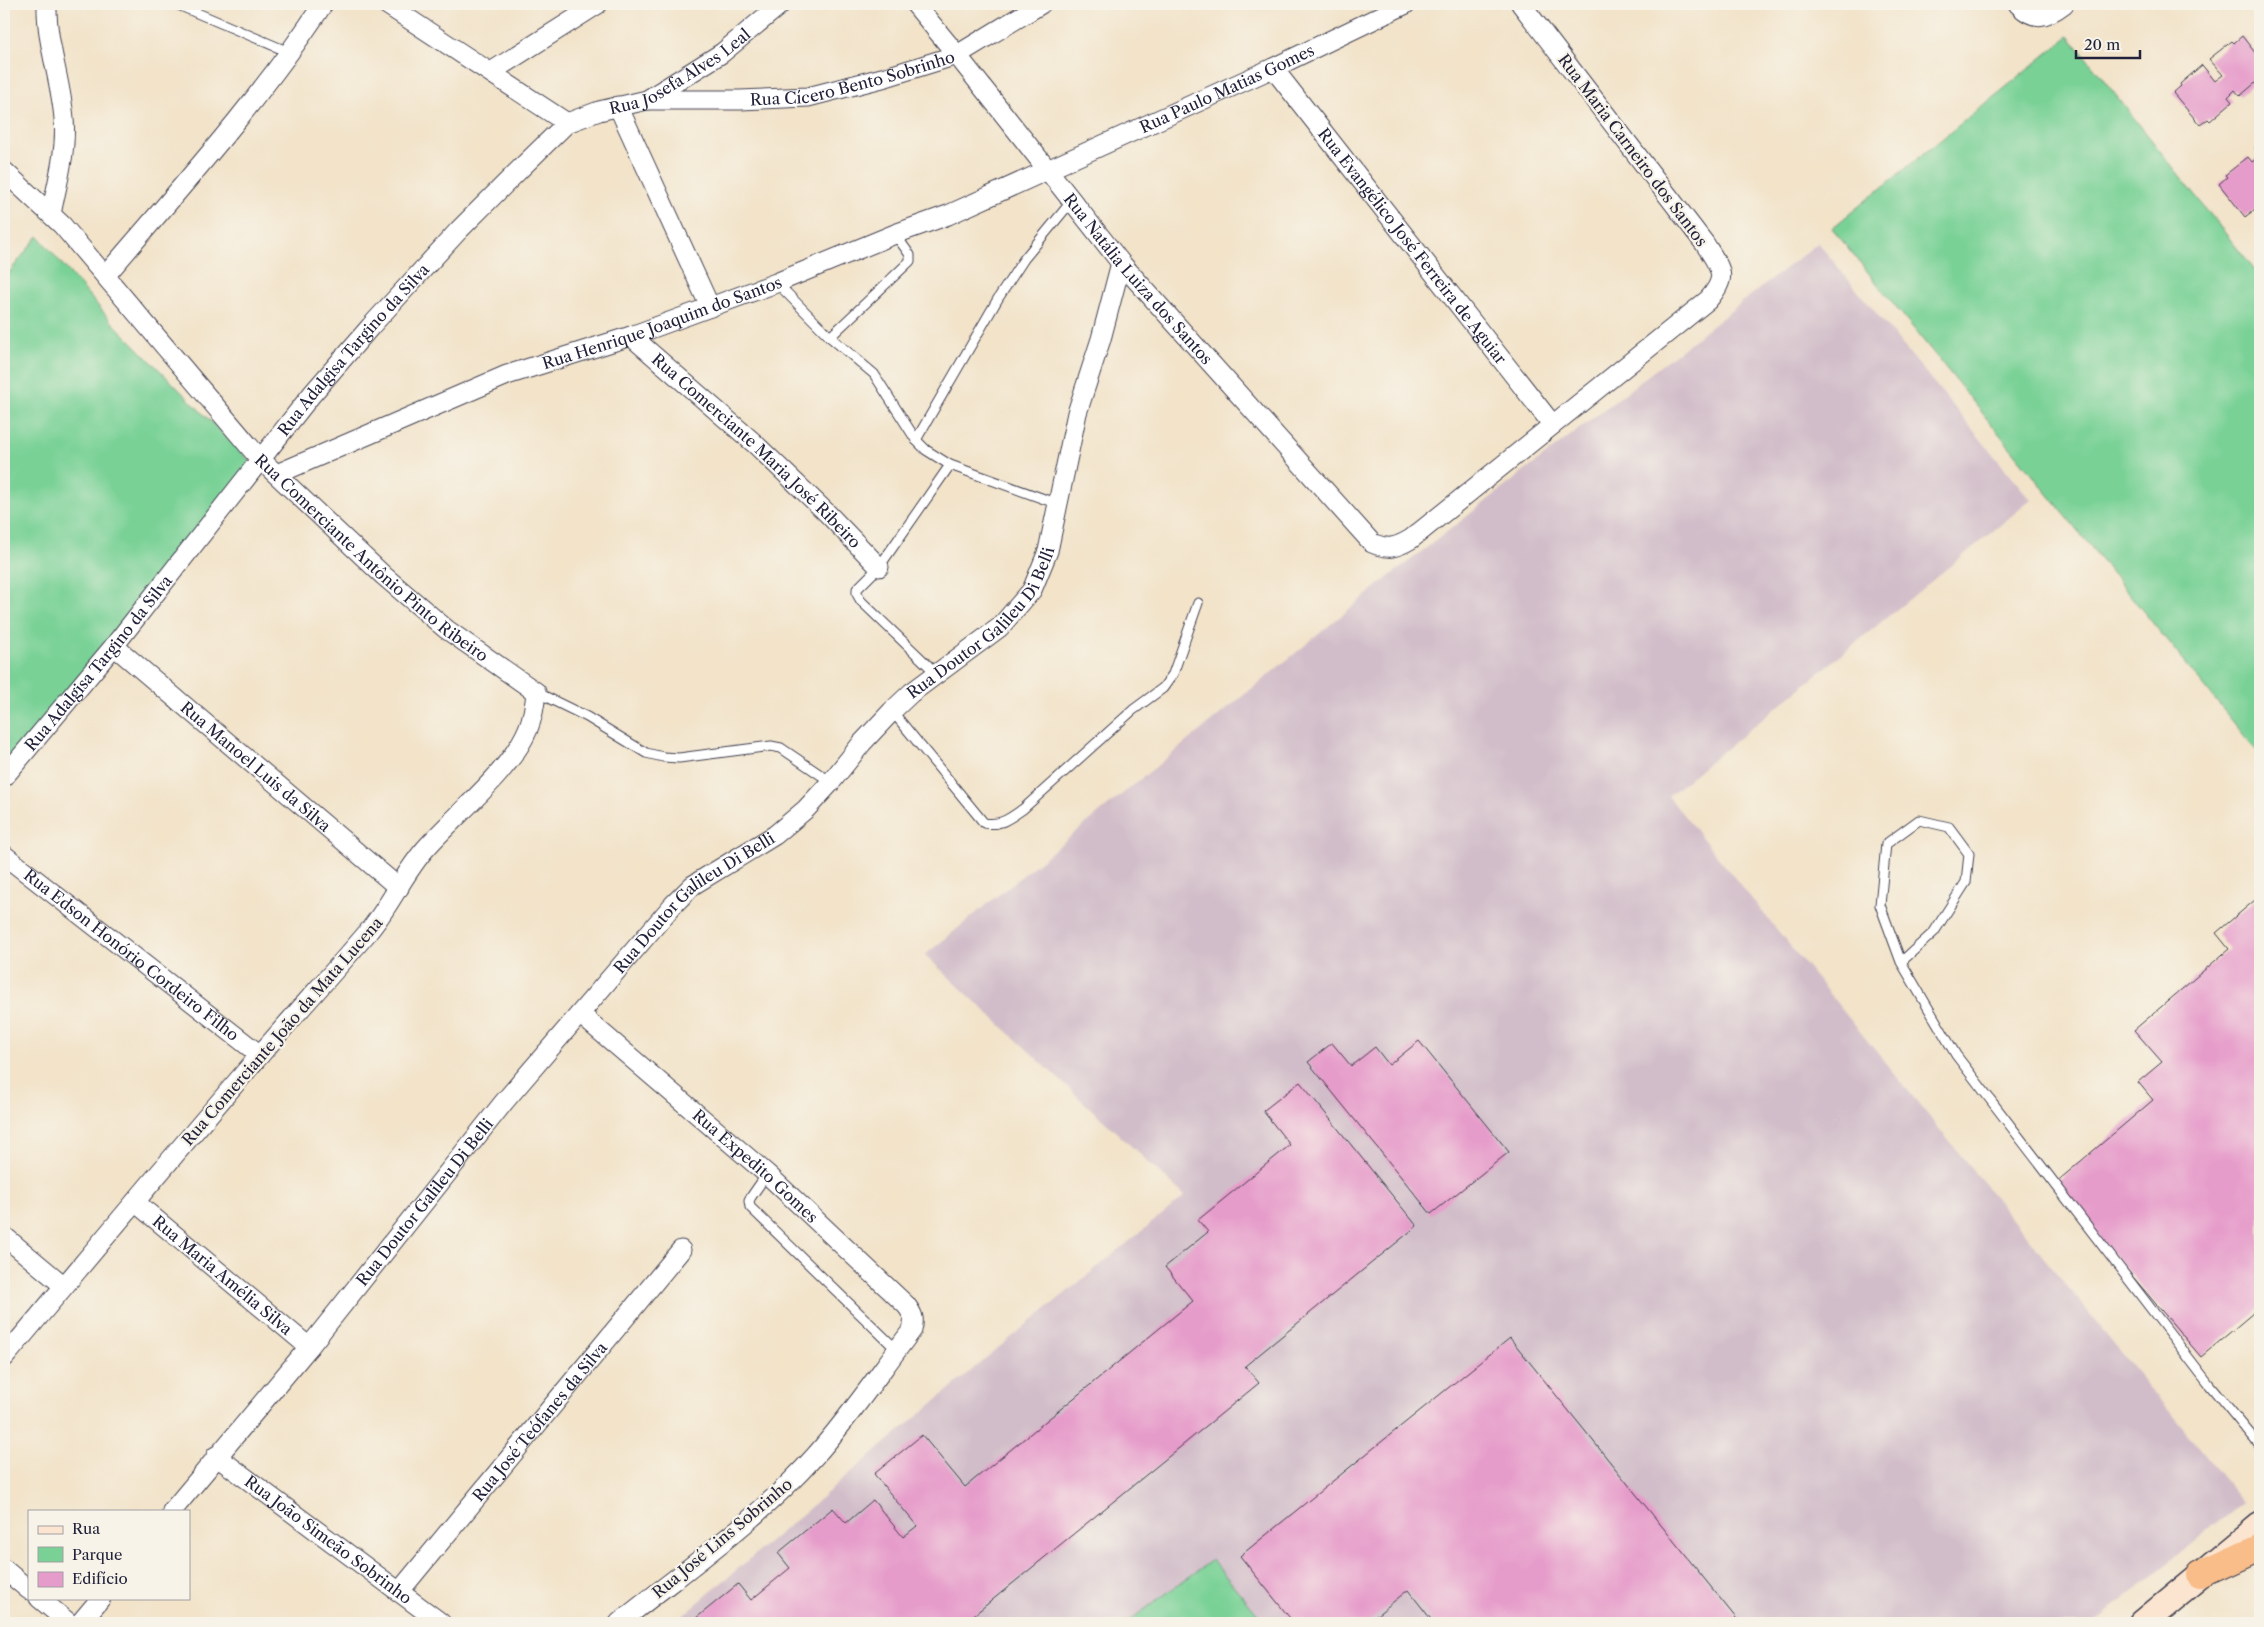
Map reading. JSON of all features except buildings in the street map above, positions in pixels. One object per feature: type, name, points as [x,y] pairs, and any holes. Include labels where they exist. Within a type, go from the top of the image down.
[{"type":"highway","points":[[2201,1574],[2260,1547]]},
{"type":"main road","points":[[2143,1623],[2260,1526]]},
{"type":"street","points":[[47,4],[46,20],[60,83],[64,121],[62,158],[51,214]]},
{"type":"street","points":[[106,275],[257,97],[291,53],[323,4]]},
{"type":"street","points":[[386,4],[567,123]]},
{"type":"street","points":[[491,72],[598,4]]},
{"type":"street","name":"Rua Josefa Alves Leal","points":[[567,123],[618,106],[647,100],[722,53],[781,4]]},
{"type":"street","name":"Rua Natália Luiza dos Santos","points":[[915,4],[958,55],[1071,202],[1121,263],[1372,543]]},
{"type":"street","name":"Rua Cícero Bento Sobrinho","points":[[647,100],[740,100],[808,97],[886,77],[958,55],[1041,4]]},
{"type":"street","name":"Rua Paulo Matias Gomes","points":[[1048,171],[1273,68],[1406,4]]},
{"type":"street","name":"Rua Maria Carneiro dos Santos","points":[[1372,543],[1388,548],[1397,547],[1410,539],[1708,300],[1720,286],[1722,274],[1705,244],[1521,4]]},
{"type":"street","points":[[2020,6],[2040,16],[2050,14],[2064,4]]},
{"type":"street","name":"Rua Evangélico José Ferreira de Aguiar","points":[[1273,68],[1552,424]]},
{"type":"street","points":[[618,106],[710,307]]},
{"type":"street","name":"Rua Adalgisa Targino da Silva","points":[[4,776],[114,646],[312,394],[459,230],[567,123]]},
{"type":"street","name":"Rua Comerciante Antônio Pinto Ribeiro","points":[[4,171],[51,214],[106,275],[260,459],[384,576],[446,630],[536,692]]},
{"type":"street","name":"Rua Henrique Joaquim do Santos","points":[[277,474],[507,375],[631,336],[776,283],[895,234],[948,215],[1048,171]]},
{"type":"street","name":"Rua Doutor Galileu Di Belli","points":[[173,1510],[309,1347],[504,1102],[673,905],[693,885],[775,835],[806,808],[831,782],[862,743],[911,693],[1000,627],[1032,590],[1048,551],[1077,413],[1101,339],[1121,263]]},
{"type":"street","name":"Rua Comerciante Maria José Ribeiro","points":[[631,336],[768,456],[879,567]]},
{"type":"street","name":"Rua Manoel Luis da Silva","points":[[114,646],[398,888]]},
{"type":"street","name":"Rua Comerciante João da Mata Lucena","points":[[4,1358],[260,1054],[370,930],[388,907],[398,888],[427,846],[462,812],[515,752],[528,729],[534,709],[536,692]]},
{"type":"street","name":"Rua Edson Honório Cordeiro Filho","points":[[4,855],[260,1054]]},
{"type":"street","name":"Rua Expedito Gomes","points":[[580,1014],[767,1174],[906,1305],[913,1313],[915,1320],[912,1330]]},
{"type":"street","name":"Rua Maria Amélia Silva","points":[[135,1202],[309,1347]]},
{"type":"street","points":[[4,1236],[64,1286]]},
{"type":"street","name":"Rua José Teófanes da Silva","points":[[399,1592],[681,1250]]},
{"type":"street","name":"Rua José Lins Sobrinho","points":[[618,1623],[785,1488],[815,1456],[912,1330]]},
{"type":"street","name":"Rua João Simeão Sobrinho","points":[[216,1456],[441,1623]]},
{"type":"street","points":[[4,1570],[28,1589]]},
{"type":"street","points":[[41,1600],[70,1623]]},
{"type":"street","points":[[80,1623],[99,1600]]},
{"type":"lane","points":[[176,4],[291,53]]},
{"type":"lane","points":[[916,440],[999,297],[1024,259],[1071,202]]},
{"type":"lane","points":[[830,336],[910,261],[910,255],[895,234]]},
{"type":"lane","points":[[776,283],[830,336],[874,374],[916,440],[926,450],[950,465],[1058,504]]},
{"type":"lane","points":[[937,674],[857,596],[857,589],[879,567],[950,465]]},
{"type":"lane","points":[[892,712],[984,823],[998,824],[1023,808],[1133,710],[1163,688],[1173,674],[1198,603]]},
{"type":"lane","name":"Rua Comerciante Antônio Pinto Ribeiro","points":[[536,692],[587,717],[646,753],[679,758],[771,746],[781,748],[831,782]]},
{"type":"lane","points":[[1902,962],[1934,932],[1966,882],[1969,854],[1949,827],[1919,820],[1886,844],[1880,905],[1902,962],[1956,1055],[2202,1375],[2260,1446]]},
{"type":"lane","points":[[767,1174],[750,1197],[750,1207],[897,1350]]},
{"type":"shaded area","points":[[1818,243],[2031,500],[1668,796],[2243,1502],[2094,1623],[674,1623],[992,1353],[1185,1196],[925,955],[1385,580]]},
{"type":"green space","points":[[2069,36],[2260,277],[2260,755],[1832,228]]},
{"type":"green space","points":[[38,236],[111,321],[253,464],[4,770],[4,279]]},
{"type":"green space","points":[[1212,1560],[1265,1623],[1126,1623]]}]
